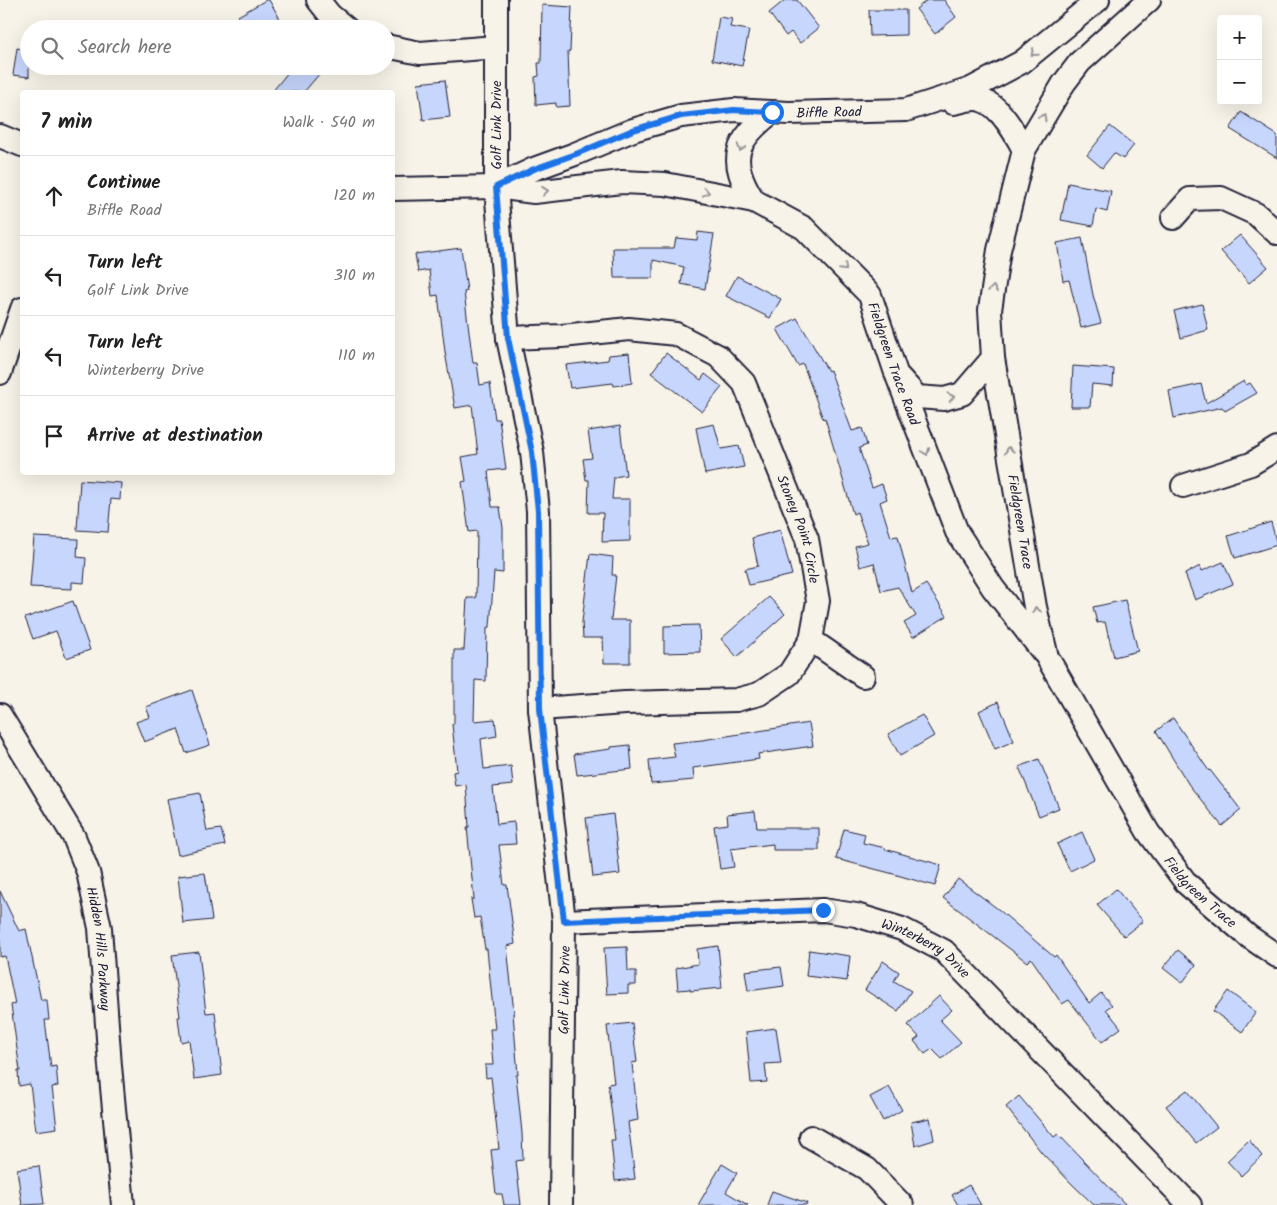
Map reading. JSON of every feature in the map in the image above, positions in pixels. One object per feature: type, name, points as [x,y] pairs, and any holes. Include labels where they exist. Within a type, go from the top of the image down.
[{"type":"street","points":[[318,0],[336,20]]},
{"type":"street","name":"Golf Link Drive","points":[[496,0],[496,187],[508,338],[532,452],[538,511],[540,709],[564,921],[562,1205]]},
{"type":"street","name":"Biffle Road","points":[[395,189],[496,187],[534,169],[633,130],[681,116],[734,110],[772,112],[906,110],[972,89],[1022,62],[1098,0]]},
{"type":"street","name":"Fieldgreen Trace","points":[[1149,0],[1080,62],[1064,83],[1024,150],[999,250],[995,276],[990,310],[993,358],[1035,607],[1047,657],[1148,832],[1187,884],[1248,936],[1277,956]]},
{"type":"street","points":[[395,48],[420,53],[496,47]]},
{"type":"street","points":[[906,110],[979,99],[992,105],[1013,130],[1024,150]]},
{"type":"street","points":[[754,201],[744,186],[738,167],[738,151],[746,134],[772,112]]},
{"type":"street","points":[[0,136],[20,144]]},
{"type":"street","name":"Fieldgreen Trace Road","points":[[496,187],[534,192],[622,182],[657,184],[754,201],[804,228],[870,295],[896,374],[957,532],[993,588],[1047,657]]},
{"type":"street","points":[[1172,218],[1190,199],[1221,198],[1256,214],[1277,233]]},
{"type":"street","points":[[0,373],[20,315]]},
{"type":"street","name":"Stoney Point Circle","points":[[508,338],[562,336],[629,329],[676,334],[718,356],[744,383],[807,539],[818,601],[811,640],[789,674],[759,694],[736,700],[625,703],[540,709]]},
{"type":"street","points":[[896,374],[917,397],[944,399],[962,394],[993,358]]},
{"type":"street","points":[[1183,486],[1252,464],[1277,448]]},
{"type":"street","points":[[811,640],[863,676]]},
{"type":"street","name":"Hidden Hills Parkway","points":[[0,715],[74,837],[88,872],[100,928],[123,1205]]},
{"type":"street","name":"Winterberry Drive","points":[[564,921],[823,910],[856,915],[902,929],[944,951],[1190,1205]]},
{"type":"street","points":[[811,1137],[867,1169],[902,1205]]},
{"type":"building","points":[[269,0],[281,20],[240,20],[238,16]]},
{"type":"building","points":[[785,0],[797,0],[819,28],[800,43],[791,32],[786,36],[769,13]]},
{"type":"building","points":[[927,0],[944,0],[956,17],[935,34],[916,9]]},
{"type":"building","points":[[542,5],[572,7],[570,51],[568,51],[570,106],[556,107],[556,103],[536,105],[535,77],[539,76],[538,63],[541,63]]},
{"type":"building","points":[[869,10],[906,10],[906,35],[870,36]]},
{"type":"building","points":[[719,17],[732,19],[730,27],[749,30],[742,66],[712,60]]},
{"type":"building","points":[[17,48],[20,48],[20,75],[29,75],[29,77],[13,75]]},
{"type":"building","points":[[286,75],[318,75],[306,90],[274,90]]},
{"type":"building","points":[[445,80],[450,117],[423,120],[418,83]]},
{"type":"building","points":[[1241,112],[1277,135],[1277,158],[1230,129]]},
{"type":"building","points":[[1110,126],[1134,145],[1123,159],[1114,153],[1102,168],[1087,155]]},
{"type":"building","points":[[1068,183],[1111,191],[1107,212],[1096,209],[1093,226],[1061,220]]},
{"type":"building","points":[[698,232],[714,234],[705,289],[681,284],[684,267],[653,260],[653,278],[614,278],[613,248],[674,248],[676,238],[697,240]]},
{"type":"building","points":[[1240,235],[1268,267],[1249,283],[1221,251]]},
{"type":"building","points":[[1082,238],[1093,295],[1101,323],[1081,328],[1069,280],[1063,281],[1057,243]]},
{"type":"building","points":[[461,248],[467,291],[464,292],[473,363],[477,363],[480,385],[490,383],[495,419],[499,419],[506,469],[488,471],[492,507],[500,507],[503,528],[503,573],[494,572],[490,627],[487,628],[486,681],[475,680],[474,721],[495,719],[497,736],[481,739],[484,769],[511,766],[513,785],[493,787],[497,824],[514,822],[516,844],[499,845],[504,885],[507,885],[515,944],[507,946],[514,1013],[518,1075],[516,1075],[522,1133],[523,1160],[516,1161],[521,1205],[504,1205],[502,1194],[496,1194],[491,1150],[499,1149],[491,1077],[486,1078],[485,1065],[493,1065],[490,1029],[495,1029],[487,949],[485,949],[480,917],[474,918],[471,899],[474,899],[467,827],[469,827],[466,784],[455,786],[453,772],[457,771],[452,724],[454,724],[454,650],[464,650],[467,598],[476,598],[477,531],[469,532],[462,482],[466,481],[462,457],[478,454],[472,405],[455,408],[445,352],[438,295],[432,296],[429,270],[418,272],[415,254]]},
{"type":"building","points":[[737,276],[781,299],[770,318],[726,296]]},
{"type":"building","points":[[1202,304],[1208,330],[1181,338],[1174,311]]},
{"type":"building","points":[[797,318],[828,371],[830,370],[852,431],[862,428],[867,445],[859,448],[872,488],[882,484],[887,499],[880,502],[891,537],[898,536],[912,593],[926,584],[947,616],[913,637],[904,623],[916,616],[898,587],[881,591],[874,563],[860,567],[855,546],[868,543],[857,512],[853,514],[825,418],[823,419],[803,364],[798,366],[777,329]]},
{"type":"building","points":[[629,353],[632,383],[614,386],[613,383],[570,388],[566,365],[608,360],[609,355]]},
{"type":"building","points":[[666,353],[701,380],[705,374],[722,387],[702,412],[651,373]]},
{"type":"building","points":[[1073,366],[1114,369],[1113,386],[1092,384],[1090,407],[1071,407]]},
{"type":"building","points":[[1244,381],[1246,385],[1250,383],[1257,393],[1225,411],[1222,407],[1174,418],[1169,391],[1201,384],[1206,403]]},
{"type":"building","points":[[714,424],[721,449],[739,446],[744,467],[705,474],[696,428]]},
{"type":"building","points":[[620,426],[626,475],[614,477],[612,499],[630,499],[630,541],[602,542],[603,513],[588,513],[589,480],[586,480],[583,459],[592,458],[588,431]]},
{"type":"building","points":[[80,480],[121,483],[120,500],[111,499],[108,532],[77,530]]},
{"type":"building","points":[[1271,522],[1277,545],[1235,558],[1228,536]]},
{"type":"building","points":[[780,530],[792,575],[749,585],[745,569],[758,566],[752,538]]},
{"type":"building","points":[[34,537],[78,539],[77,557],[86,558],[84,583],[72,582],[72,589],[30,587]]},
{"type":"building","points":[[590,554],[613,557],[612,575],[616,575],[611,620],[630,620],[630,663],[604,663],[603,638],[583,638],[582,622]]},
{"type":"building","points":[[1223,562],[1233,584],[1195,600],[1185,574],[1200,566],[1202,571]]},
{"type":"building","points":[[769,597],[785,614],[737,657],[721,639]]},
{"type":"building","points":[[1125,600],[1138,651],[1114,657],[1105,622],[1097,623],[1093,607]]},
{"type":"building","points":[[73,601],[90,650],[66,658],[56,631],[33,639],[25,618]]},
{"type":"building","points":[[699,625],[700,652],[664,653],[664,626]]},
{"type":"building","points":[[192,690],[210,745],[186,753],[178,729],[144,742],[136,722],[150,717],[146,707]]},
{"type":"building","points":[[998,702],[1014,741],[995,749],[979,711]]},
{"type":"building","points":[[922,715],[934,736],[900,756],[888,734]]},
{"type":"building","points":[[1173,718],[1209,771],[1241,810],[1222,826],[1189,785],[1156,731]]},
{"type":"building","points":[[809,723],[813,746],[758,754],[759,759],[693,768],[694,780],[651,784],[649,760],[675,757],[672,743]]},
{"type":"building","points":[[630,745],[632,769],[577,775],[574,754]]},
{"type":"building","points":[[1039,759],[1059,808],[1039,816],[1019,767]]},
{"type":"building","points":[[200,793],[207,831],[221,829],[225,845],[178,855],[167,799]]},
{"type":"building","points":[[755,811],[757,828],[819,828],[819,850],[773,850],[773,844],[731,849],[734,867],[720,869],[714,826],[728,824],[727,814]]},
{"type":"building","points":[[613,814],[620,874],[593,877],[586,818]]},
{"type":"building","points":[[844,829],[865,834],[863,843],[941,865],[935,886],[836,859]]},
{"type":"building","points":[[1082,832],[1094,859],[1070,871],[1057,844]]},
{"type":"building","points":[[205,873],[212,920],[183,923],[178,876]]},
{"type":"building","points":[[958,879],[998,909],[1054,957],[1056,955],[1089,1003],[1101,993],[1112,1005],[1106,1009],[1121,1028],[1102,1042],[1069,1000],[1062,1004],[1031,958],[1027,962],[943,898]]},
{"type":"building","points":[[1116,889],[1143,921],[1124,936],[1097,905]]},
{"type":"building","points":[[0,891],[19,931],[26,929],[41,1000],[47,1000],[49,1020],[45,1020],[51,1067],[56,1066],[58,1086],[52,1087],[57,1128],[36,1131],[30,1084],[19,1086],[18,1071],[20,1071],[11,1005],[15,1004],[5,956],[0,957]]},
{"type":"building","points":[[718,946],[722,988],[690,991],[690,989],[678,990],[676,968],[698,964],[697,949]]},
{"type":"building","points":[[627,947],[628,971],[636,971],[636,985],[628,985],[628,993],[607,994],[604,948]]},
{"type":"building","points":[[809,950],[850,956],[847,981],[806,976]]},
{"type":"building","points":[[1178,950],[1196,965],[1182,983],[1163,968]]},
{"type":"building","points":[[199,952],[206,1013],[215,1012],[222,1075],[194,1079],[189,1040],[181,1042],[178,1017],[180,1017],[172,955]]},
{"type":"building","points":[[883,961],[899,972],[894,981],[911,991],[898,1011],[865,990]]},
{"type":"building","points":[[781,967],[784,986],[748,991],[745,971]]},
{"type":"building","points":[[1228,991],[1256,1012],[1242,1032],[1213,1011]]},
{"type":"building","points":[[939,996],[952,1010],[940,1020],[961,1042],[942,1059],[932,1049],[925,1054],[914,1041],[919,1037],[908,1025]]},
{"type":"building","points":[[632,1023],[637,1062],[632,1063],[638,1120],[628,1122],[635,1179],[615,1181],[611,1140],[615,1140],[608,1084],[614,1083],[607,1026]]},
{"type":"building","points":[[776,1028],[781,1063],[765,1064],[767,1082],[751,1083],[746,1032]]},
{"type":"building","points":[[889,1087],[902,1110],[883,1121],[870,1097]]},
{"type":"building","points":[[1187,1090],[1217,1127],[1196,1143],[1166,1106]]},
{"type":"building","points":[[1019,1096],[1054,1137],[1058,1134],[1126,1205],[1094,1205],[1073,1185],[1042,1153],[1006,1107]]},
{"type":"building","points":[[930,1118],[934,1140],[915,1146],[911,1122]]},
{"type":"building","points":[[1249,1140],[1262,1156],[1241,1176],[1227,1161]]},
{"type":"building","points":[[722,1164],[737,1173],[726,1192],[748,1205],[698,1205]]},
{"type":"building","points":[[39,1166],[44,1204],[22,1205],[17,1169]]},
{"type":"building","points":[[969,1185],[981,1205],[958,1205],[952,1195]]},
{"type":"building","points":[[772,1191],[807,1203],[806,1205],[767,1205]]},
{"type":"route","points":[[772,112],[734,110],[681,116],[633,130],[534,169],[496,187],[508,338],[532,452],[538,511],[540,709],[564,921],[823,910]]}]
